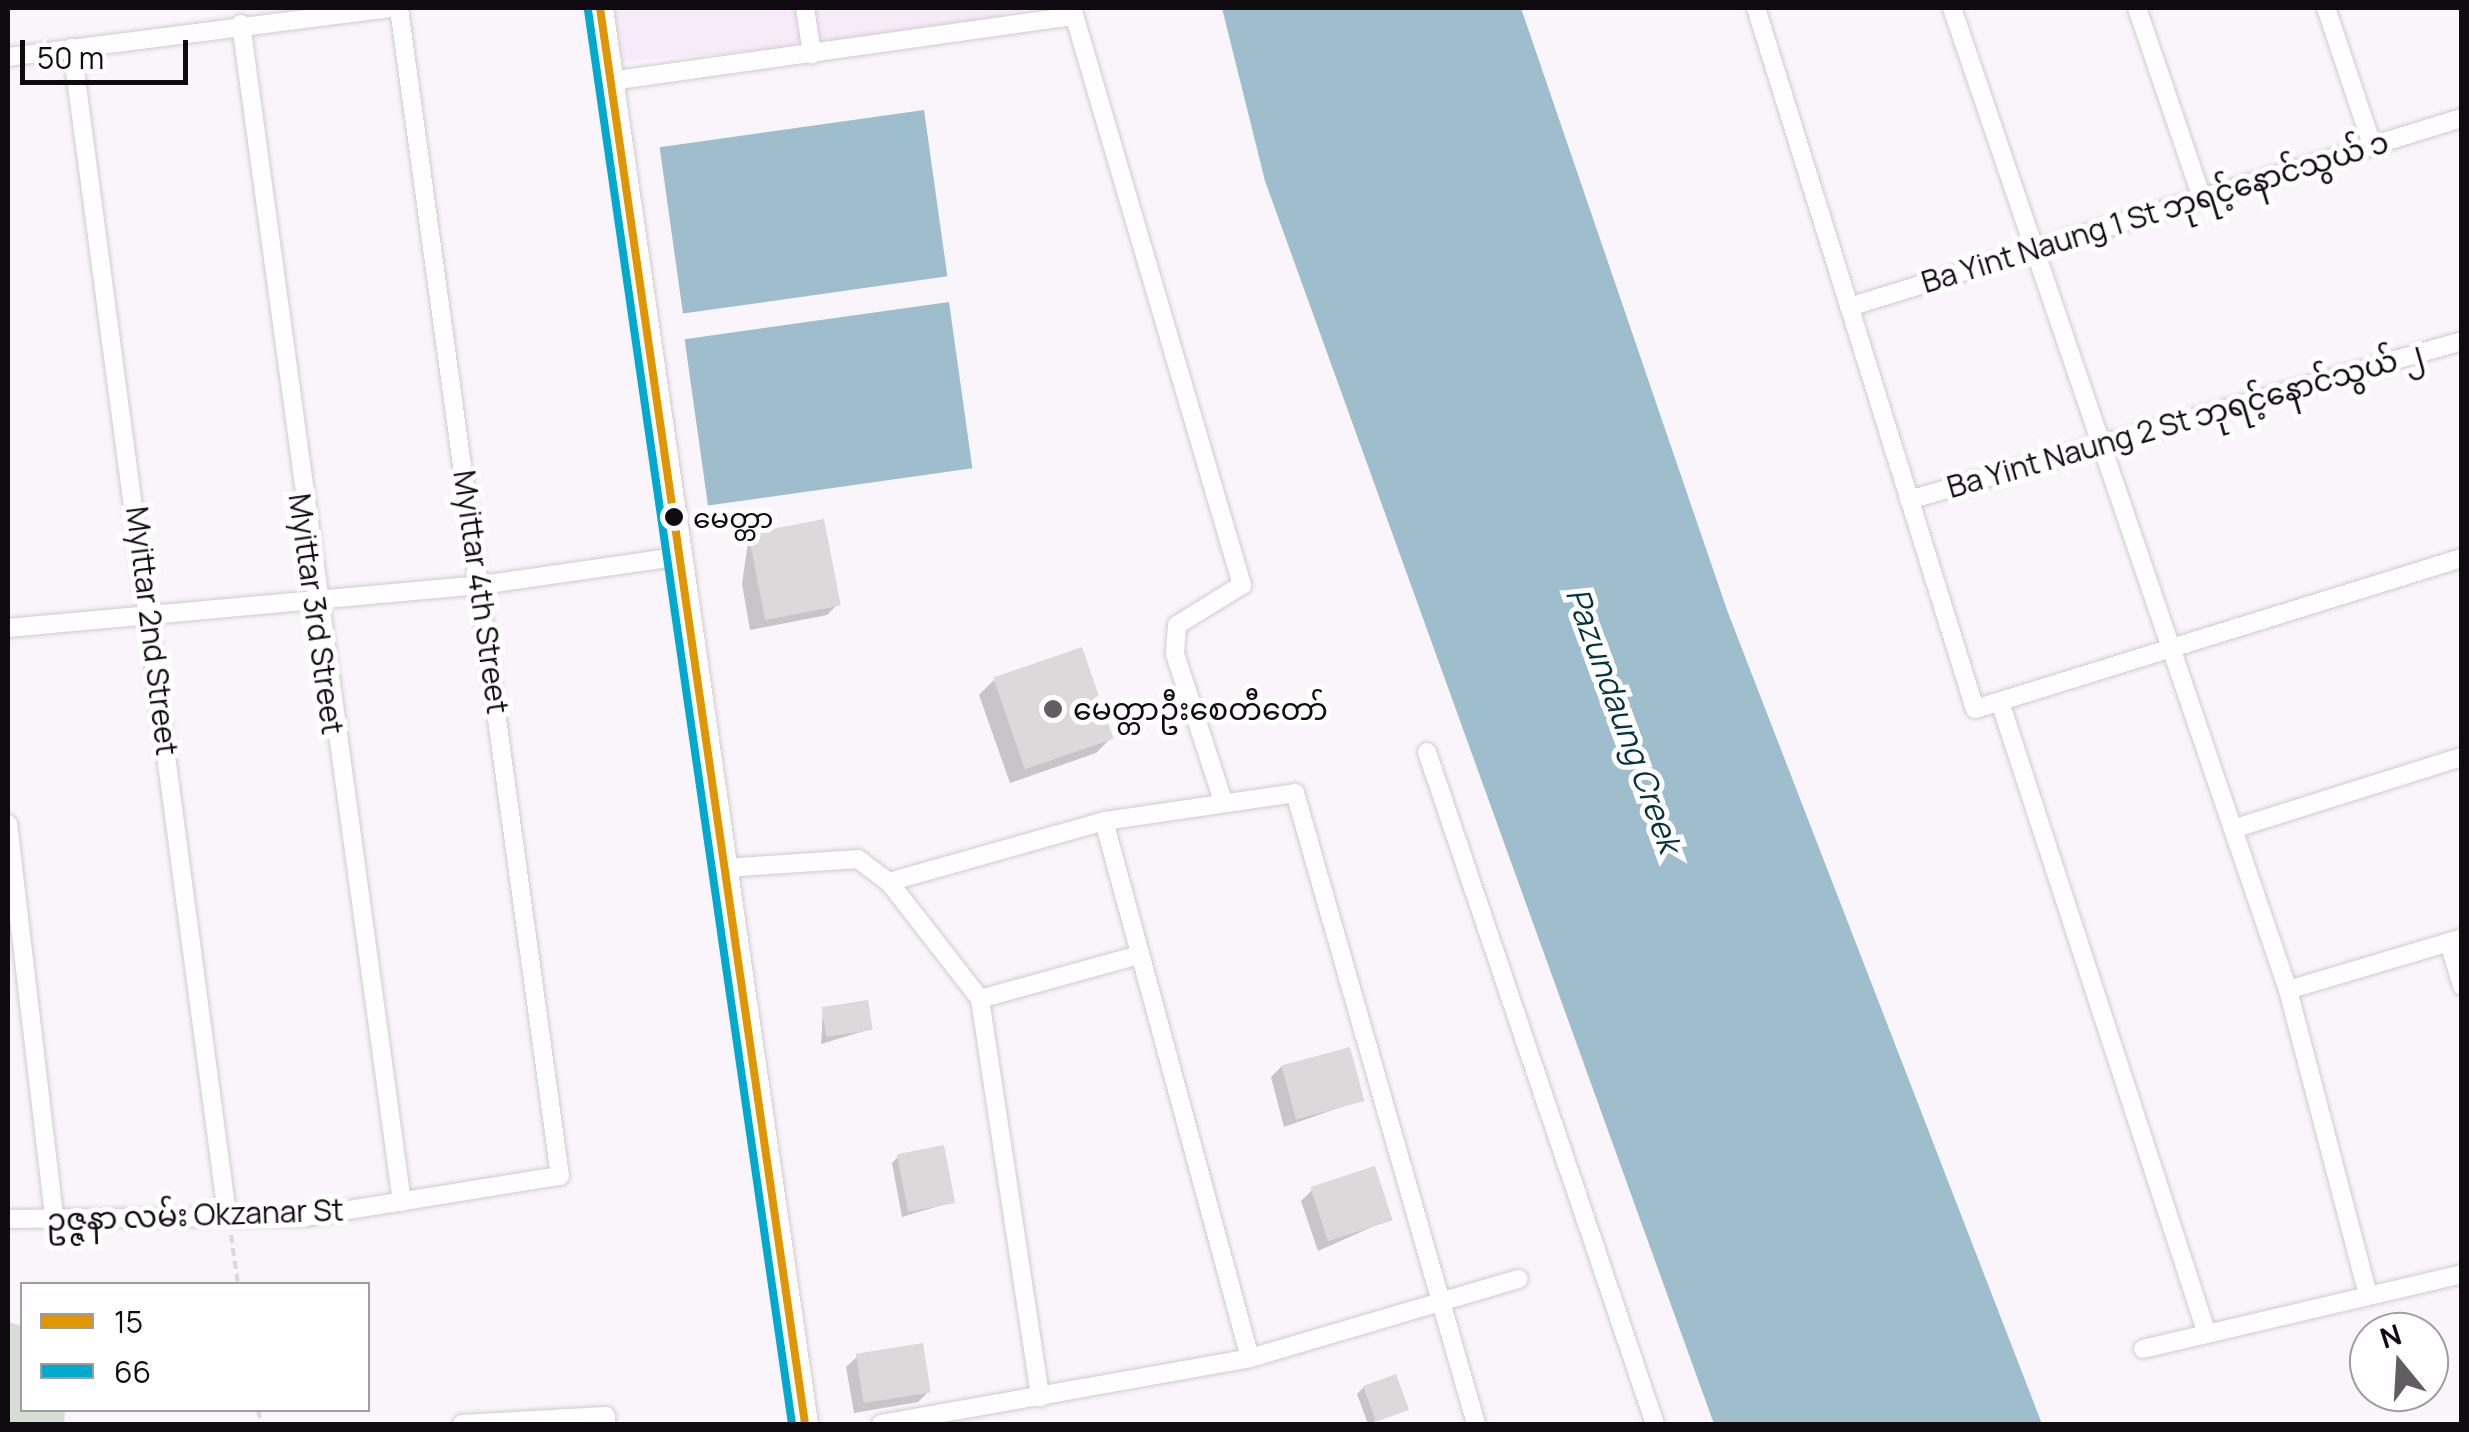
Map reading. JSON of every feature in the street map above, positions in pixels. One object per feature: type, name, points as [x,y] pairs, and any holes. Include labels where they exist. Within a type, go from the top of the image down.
[{"type":"main road","points":[[600,8],[683,556],[806,1424]]},
{"type":"street","points":[[8,57],[241,24],[389,8]]},
{"type":"street","name":"Myittar 4th Street","points":[[399,8],[560,1176]]},
{"type":"street","points":[[805,8],[812,54]]},
{"type":"street","points":[[1756,8],[1975,710],[2462,558]]},
{"type":"street","points":[[1952,8],[2168,649],[2288,990],[2368,1296]]},
{"type":"street","points":[[2137,8],[2202,198]]},
{"type":"street","points":[[2326,8],[2372,146]]},
{"type":"street","points":[[612,81],[1073,12],[1242,586],[1177,624],[1175,654],[1222,798]]},
{"type":"street","name":"Myittar 3rd Street","points":[[241,24],[313,600],[402,1202]]},
{"type":"street","name":"Myittar 2nd Street","points":[[72,48],[227,1215]]},
{"type":"street","name":"Ba Yint Naung 1 St ဘုရင့်နောင်သွယ် ၁","points":[[1849,306],[2462,118]]},
{"type":"street","name":"Ba Yint Naung 2 St ဘုရင့်နောင်သွယ် ၂","points":[[1909,500],[2462,341]]},
{"type":"street","points":[[8,628],[481,585],[683,556]]},
{"type":"street","points":[[2000,702],[2207,1334]]},
{"type":"street","points":[[1427,752],[1656,1424]]},
{"type":"street","points":[[2233,829],[2462,757]]},
{"type":"street","points":[[889,882],[1104,821],[1222,798],[1285,792],[1302,800],[1371,1077],[1443,1295],[1476,1424]]},
{"type":"street","points":[[1104,821],[1135,956],[1250,1358]]},
{"type":"street","points":[[8,824],[55,1223]]},
{"type":"street","points":[[725,868],[846,856],[889,882],[980,999],[1040,1398]]},
{"type":"street","points":[[2288,990],[2456,940],[2462,986]]},
{"type":"street","points":[[980,999],[1135,956]]},
{"type":"street","name":"ဥဇ္ဇနာ လမ်း Okzanar St","points":[[8,1218],[55,1223],[227,1215],[306,1217],[560,1176]]},
{"type":"street","points":[[2143,1349],[2462,1274]]},
{"type":"street","points":[[881,1424],[1250,1358],[1443,1295],[1519,1278]]},
{"type":"street","points":[[462,1424],[606,1420]]},
{"type":"path","points":[[227,1215],[238,1282]]},
{"type":"shaded area","points":[[604,8],[1031,8],[911,37],[611,63]]},
{"type":"shaded area","points":[[8,1322],[20,1325],[20,1412],[65,1412],[64,1424],[8,1424]]},
{"type":"water","name":"Pazundaung Creek","points":[[1222,8],[1521,8],[1727,610],[2042,1424],[1714,1424],[1265,181]]},
{"type":"water","points":[[924,110],[947,276],[683,314],[660,147]]},
{"type":"water","points":[[949,302],[972,468],[708,506],[685,339]]},
{"type":"building","points":[[824,519],[841,605],[765,620],[748,534]]},
{"type":"building","name":"မေတ္တာဦးစေတီတော်","points":[[1082,647],[1114,739],[1025,769],[993,678]]},
{"type":"building","points":[[868,1000],[873,1030],[826,1037],[822,1007]]},
{"type":"building","points":[[1350,1047],[1364,1101],[1296,1119],[1281,1065]]},
{"type":"building","points":[[944,1145],[955,1203],[908,1212],[897,1154]]},
{"type":"building","points":[[1375,1166],[1393,1220],[1328,1241],[1310,1187]]},
{"type":"building","points":[[923,1343],[931,1392],[864,1403],[856,1354]]},
{"type":"building","points":[[1396,1374],[1409,1410],[1376,1422],[1363,1386]]},
{"type":"transit line","name":"15","points":[[600,8],[805,1424]]},
{"type":"transit line","name":"66","points":[[588,10],[792,1424]]},
{"type":"place","name":"မေတ္တာ","points":[[674,517]]},
{"type":"place","name":"မေတ္တာဦးစေတီတော်","points":[[1053,709]]}]
